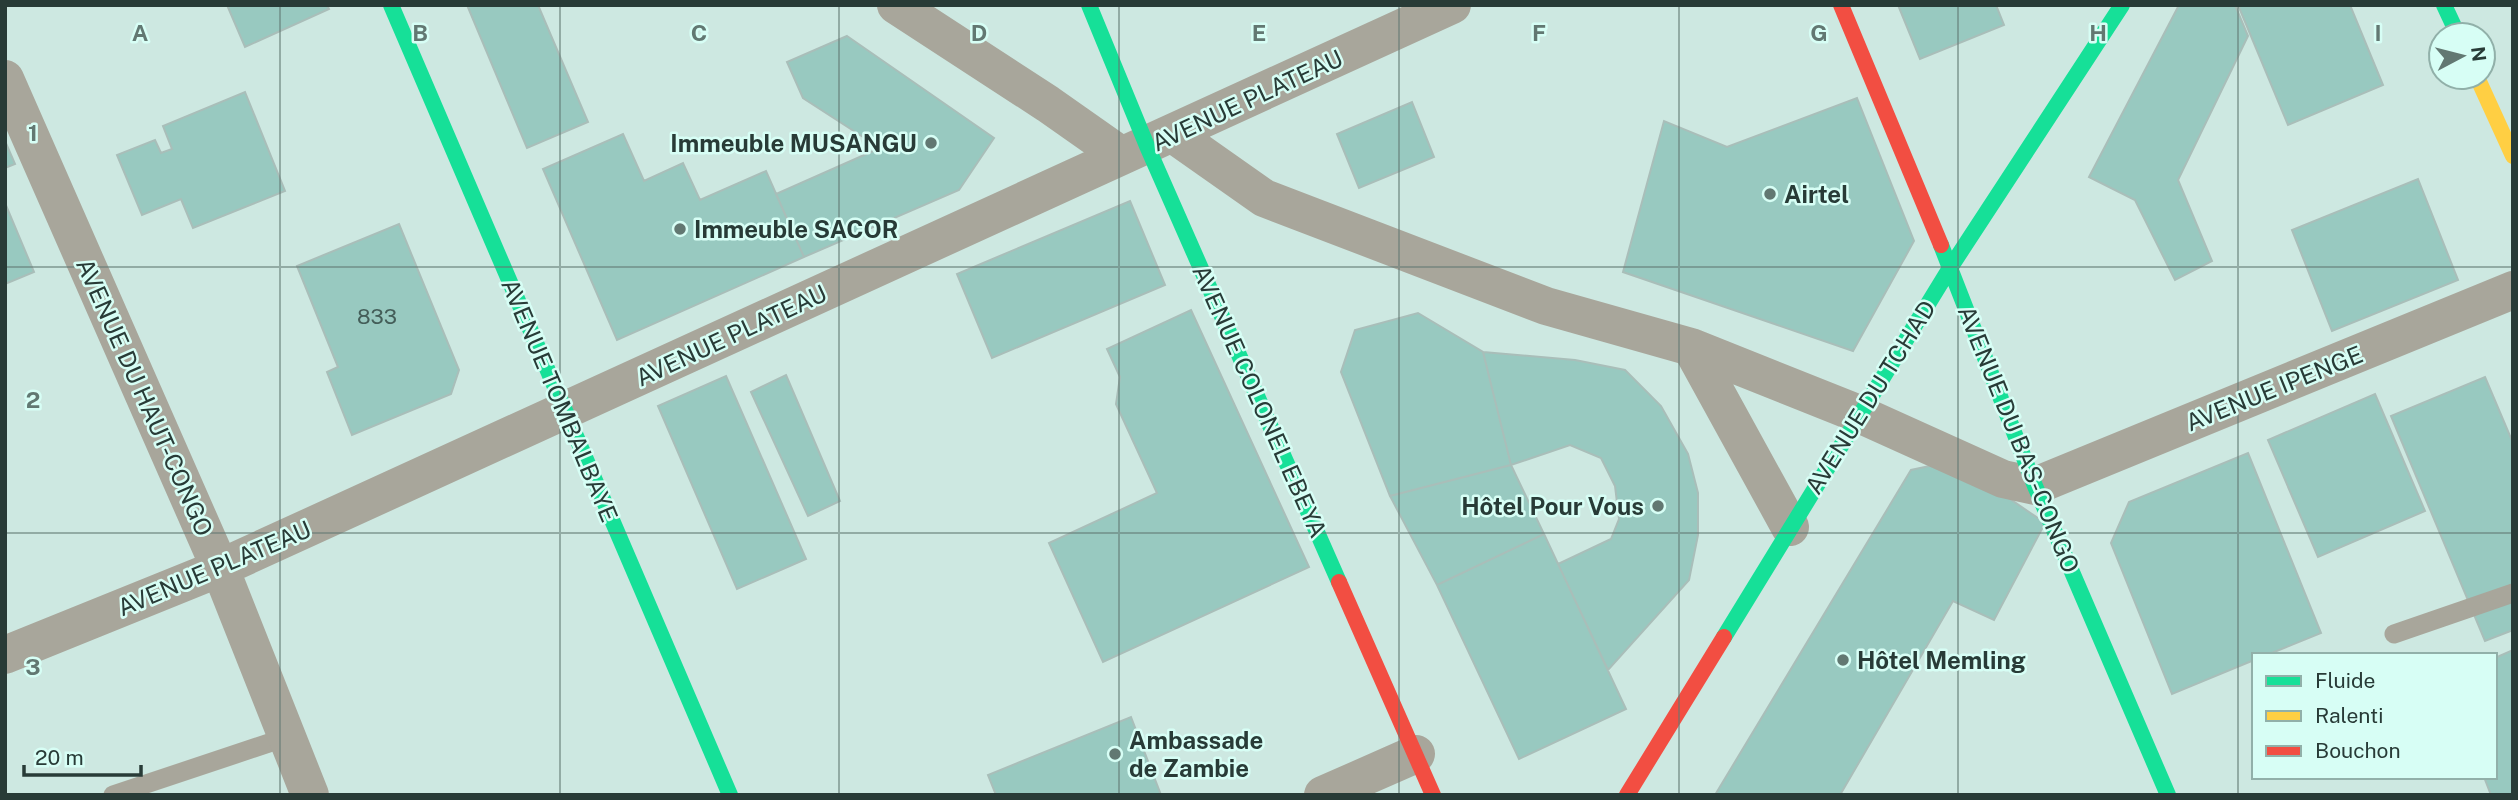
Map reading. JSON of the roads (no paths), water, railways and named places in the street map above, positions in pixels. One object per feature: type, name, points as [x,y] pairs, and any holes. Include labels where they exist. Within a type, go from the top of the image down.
[{"type":"street","name":"AVENUE TOMBALBAYE","points":[[391,5],[730,795]]},
{"type":"street","points":[[896,5],[1048,104],[1264,198],[1546,306],[1691,347],[1859,414],[2003,479],[2035,486]]},
{"type":"street","name":"AVENUE COLONEL EBEYA","points":[[1089,5],[1147,146],[1433,795]]},
{"type":"street","name":"AVENUE PLATEAU","points":[[5,655],[220,568],[1452,5]]},
{"type":"street","name":"AVENUE DU BAS-CONGO","points":[[1841,5],[1950,268],[2035,486],[2168,795]]},
{"type":"street","name":"AVENUE DU TCHAD","points":[[1626,795],[1950,268],[2122,5]]},
{"type":"street","points":[[2444,5],[2451,21]]},
{"type":"street","name":"AVENUE DU HAUT-CONGO","points":[[5,79],[220,568],[310,795]]},
{"type":"street","points":[[2483,91],[2513,156]]},
{"type":"street","name":"AVENUE IPENGE","points":[[2035,486],[2513,290]]},
{"type":"street","points":[[1691,347],[1790,527]]},
{"type":"street","points":[[1323,795],[1416,754]]},
{"type":"lane","points":[[2394,634],[2513,593]]},
{"type":"lane","points":[[113,795],[287,737]]},
{"type":"place","name":"Immeuble MUSANGU","points":[[931,143]]},
{"type":"place","name":"Airtel","points":[[1770,194]]},
{"type":"place","name":"Immeuble SACOR","points":[[680,229]]},
{"type":"place","name":"Hôtel Pour Vous","points":[[1658,506]]},
{"type":"place","name":"Hôtel Memling","points":[[1843,660]]},
{"type":"place","name":"Ambassade de Zambie","points":[[1115,754]]}]
